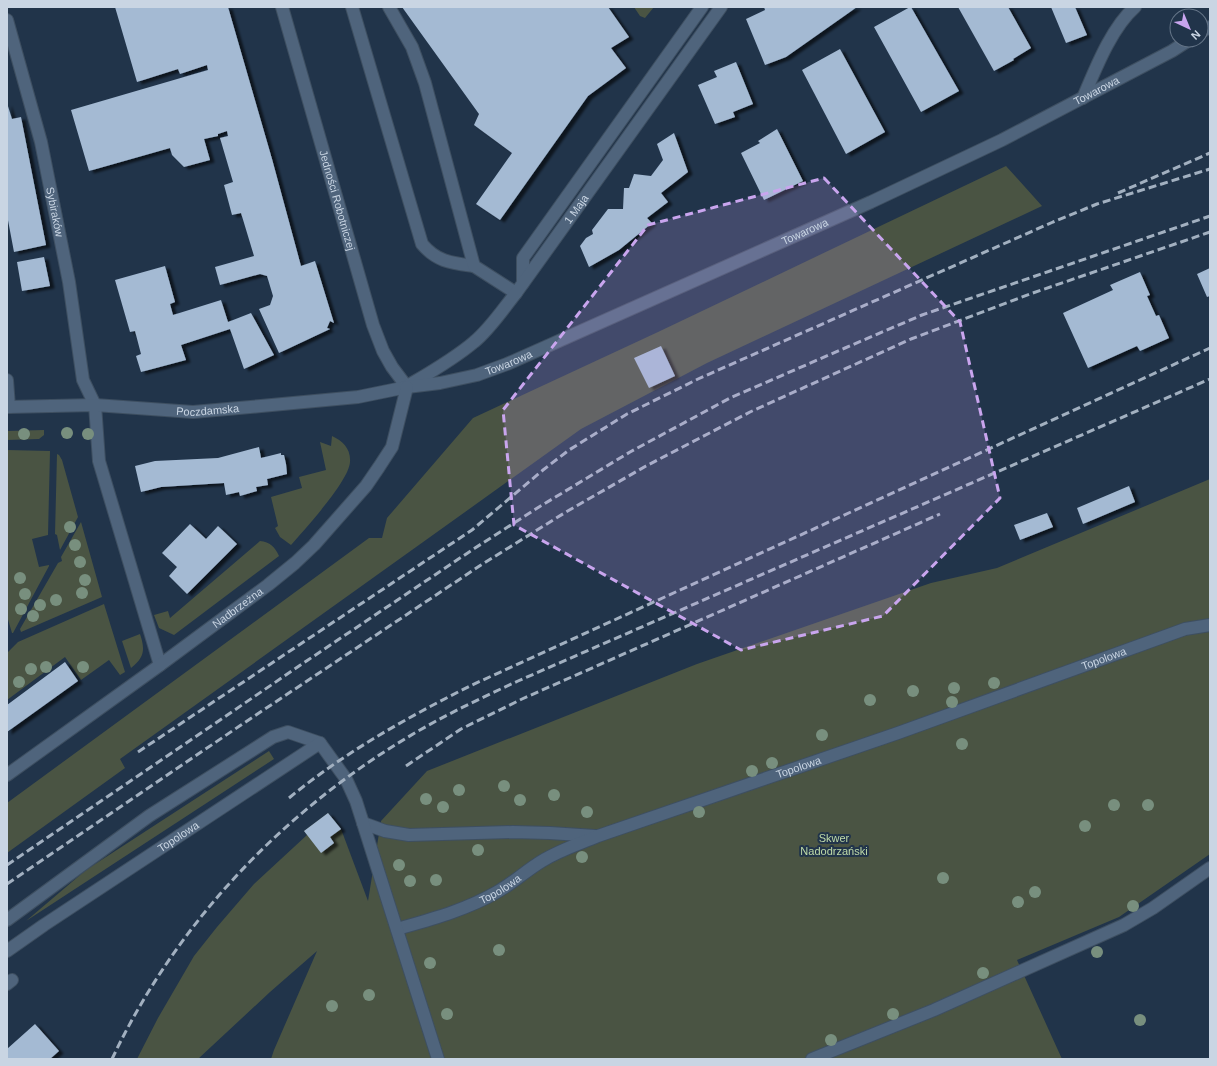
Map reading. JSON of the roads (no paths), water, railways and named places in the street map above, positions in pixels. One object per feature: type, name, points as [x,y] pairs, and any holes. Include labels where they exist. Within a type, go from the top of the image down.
[{"type":"street","name":"Jedności Robotniczej","points":[[282,7],[373,325],[383,351],[392,367],[407,387]]},
{"type":"street","points":[[352,7],[422,244],[430,253],[438,258],[448,262],[474,266],[516,293]]},
{"type":"street","points":[[389,7],[412,47],[425,82],[474,266]]},
{"type":"street","points":[[523,283],[523,258],[702,7]]},
{"type":"street","name":"1 Maja","points":[[407,387],[448,361],[484,333],[516,293],[721,7]]},
{"type":"street","points":[[1083,98],[1104,51],[1128,13],[1135,7]]},
{"type":"street","name":"Sybiraków","points":[[7,20],[19,58],[41,142],[69,282],[83,380],[96,405]]},
{"type":"street","name":"Towarowa","points":[[407,387],[440,384],[477,376],[507,364],[871,202],[1002,140],[1178,48]]},
{"type":"street","points":[[7,380],[8,407]]},
{"type":"street","name":"Poczdamska","points":[[8,407],[96,405],[193,412],[358,397],[407,387]]},
{"type":"street","name":"Nadbrzeżna","points":[[7,775],[160,665],[295,563],[319,539],[366,486],[380,467],[392,447],[407,387]]},
{"type":"street","points":[[96,405],[99,461],[160,665]]},
{"type":"street","name":"Topolowa","points":[[397,929],[470,906],[498,891],[543,860],[598,836],[898,733],[1185,629],[1210,625]]},
{"type":"street","points":[[7,920],[149,816],[273,737],[288,732],[320,743],[346,779],[356,801],[438,1059]]},
{"type":"street","name":"Topolowa","points":[[7,952],[44,925],[320,743]]},
{"type":"street","points":[[363,823],[385,831],[410,835],[513,832],[598,836]]},
{"type":"street","points":[[812,1059],[934,1010],[1124,925],[1153,908],[1210,868]]},
{"type":"railway","points":[[1118,193],[1210,153]]},
{"type":"railway","points":[[138,752],[472,530],[569,450],[627,414],[698,379],[1053,222],[1097,204],[1210,169]]},
{"type":"railway","points":[[7,865],[475,548],[630,452],[730,398],[922,315],[1210,216]]},
{"type":"railway","points":[[7,884],[241,725],[481,565],[566,512],[646,466],[750,412],[911,339],[1030,294],[1210,232]]},
{"type":"railway","points":[[289,798],[310,781],[355,750],[424,710],[472,685],[1210,348]]},
{"type":"railway","points":[[112,1059],[138,1010],[167,963],[200,918],[236,876],[275,837],[317,801],[361,767],[408,737],[448,715],[518,681],[1210,379]]},
{"type":"railway","points":[[406,766],[461,729],[522,699],[940,514]]},
{"type":"park label","name":"Skwer Nadodrzański","points":[[834,844]]}]
